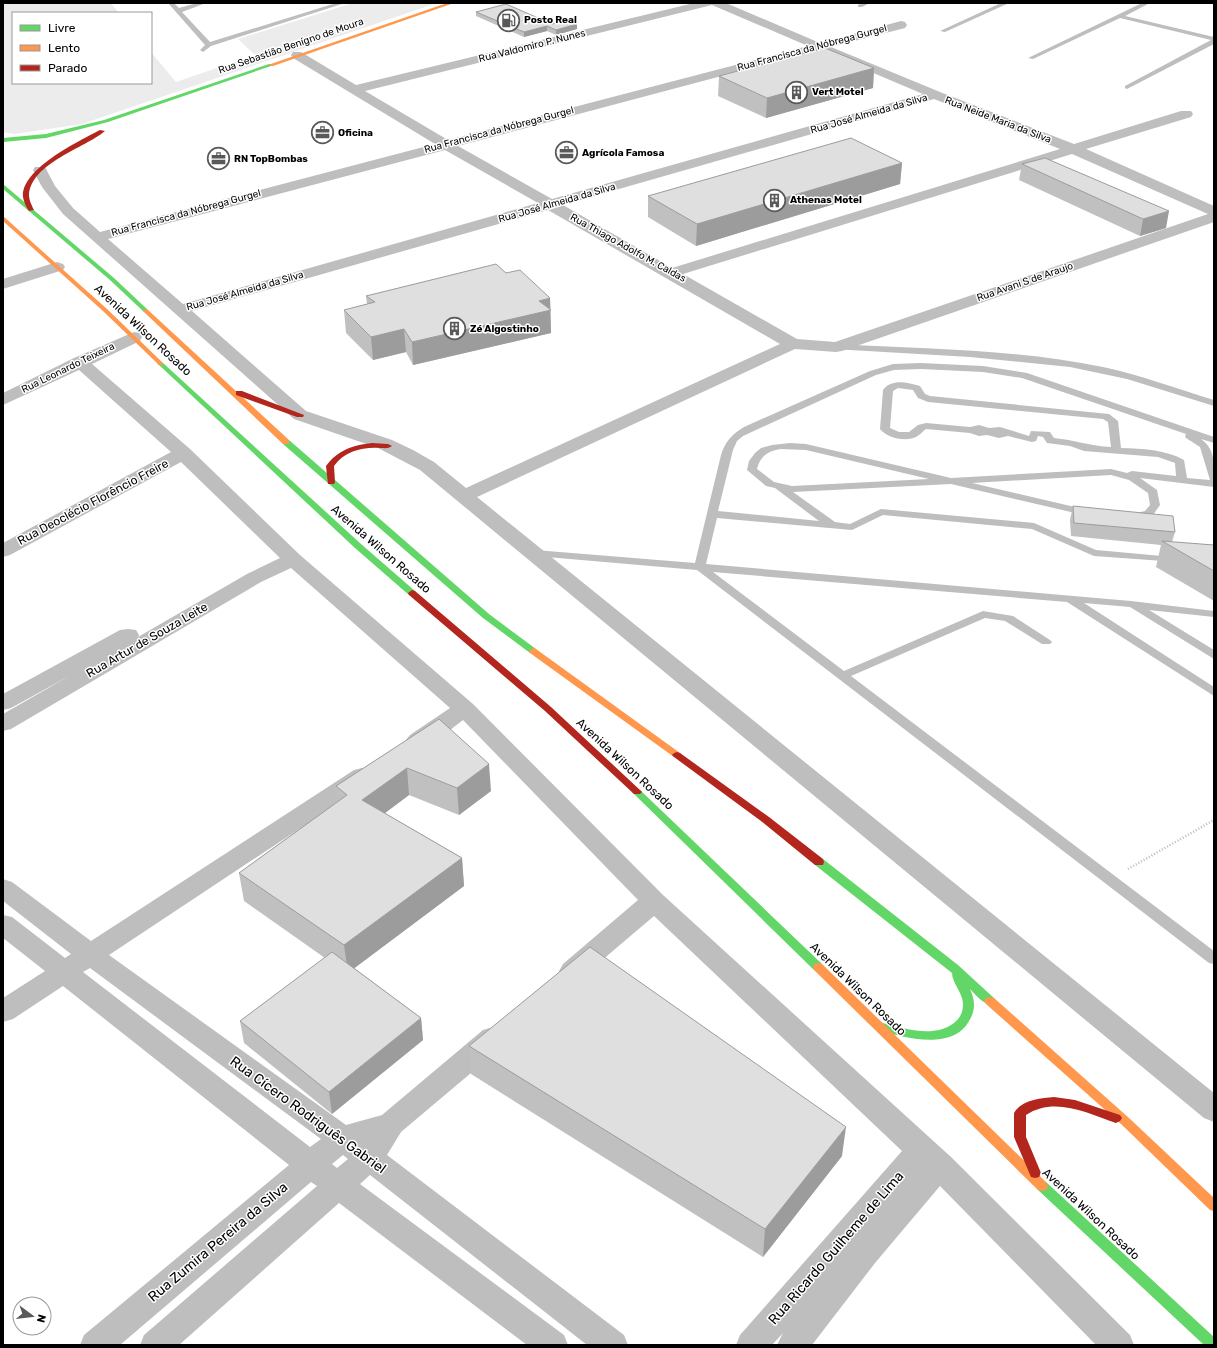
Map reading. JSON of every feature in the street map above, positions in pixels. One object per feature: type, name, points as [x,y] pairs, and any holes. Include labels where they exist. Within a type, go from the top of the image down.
[{"type":"main road","name":"Rua Sebastião Benígno de Moura","points":[[138,111],[297,55],[452,3]]},
{"type":"main road","points":[[3,140],[46,136],[138,111]]},
{"type":"main road","points":[[31,210],[26,197],[28,187],[40,170],[79,143],[138,111]]},
{"type":"main road","name":"Avenida Wilson Rosado","points":[[3,186],[112,280],[331,482],[486,616],[562,673],[765,819],[954,968],[1125,1121],[1214,1206]]},
{"type":"main road","name":"Avenida Wilson Rosado","points":[[3,218],[134,337],[219,419],[358,546],[548,709],[671,823],[1040,1184],[1214,1345]]},
{"type":"main road","points":[[230,390],[300,415]]},
{"type":"main road","points":[[331,482],[329,468],[332,462],[342,454],[365,444],[388,446]]},
{"type":"main road","points":[[878,1025],[903,1033],[926,1035],[945,1034],[960,1028],[969,1013],[968,996],[954,968]]},
{"type":"main road","points":[[1040,1184],[1024,1149],[1018,1129],[1020,1113],[1035,1104],[1053,1103],[1086,1108],[1125,1121]]},
{"type":"street","name":"Rua Valdomiro P. Nunes","points":[[356,90],[708,3]]},
{"type":"street","name":"Rua Neide Maria da Silva","points":[[716,3],[935,95],[1073,149],[1214,211]]},
{"type":"street","name":"Rua Francisca da Nóbrega Gurgel","points":[[97,237],[901,25]]},
{"type":"street","name":"Rua Thiago Adolfo M. Caldas","points":[[297,55],[445,144],[672,273],[793,344]]},
{"type":"street","name":"Rua José Almeida da Silva","points":[[179,310],[935,95]]},
{"type":"street","points":[[672,273],[1186,114]]},
{"type":"street","points":[[40,170],[49,187],[68,211],[300,415],[388,446],[427,466],[1214,1110]]},
{"type":"street","name":"Rua Avani S de Araujo","points":[[836,347],[1214,216]]},
{"type":"street","points":[[8,282],[57,267]]},
{"type":"street","name":"Rua Leonardo Teixeira","points":[[3,400],[134,337]]},
{"type":"street","points":[[463,496],[793,344],[836,347]]},
{"type":"street","points":[[80,362],[183,453],[288,554],[465,708],[654,901],[931,1158],[1118,1345]]},
{"type":"street","name":"Rua Deoclécio Florêncio Freire","points":[[3,551],[183,453]]},
{"type":"street","name":"Rua Artur de Souza Leite","points":[[3,703],[288,554]]},
{"type":"street","name":"Rua Artur de Souza Leite","points":[[3,724],[254,578],[288,554]]},
{"type":"street","points":[[3,1012],[88,954],[465,708]]},
{"type":"street","name":"Rua Cícero Rodriguês Gabriel","points":[[3,888],[88,954],[369,1158],[612,1345]]},
{"type":"street","points":[[552,987],[654,901]]},
{"type":"street","points":[[3,924],[310,1164],[552,1345]]},
{"type":"street","points":[[156,1345],[369,1158],[391,1124],[511,1023]]},
{"type":"street","points":[[341,1138],[391,1124]]},
{"type":"street","name":"Rua Zumira Pereira da Silva","points":[[96,1345],[341,1138]]},
{"type":"street","name":"Rua Ricardo Guilheme de Lima","points":[[752,1345],[931,1158]]},
{"type":"street","name":"Rua Ricardo Guilheme de Lima","points":[[793,1345],[876,1237],[902,1206],[931,1158]]},
{"type":"lane","points":[[171,3],[209,45]]},
{"type":"lane","points":[[178,11],[203,3]]},
{"type":"lane","points":[[203,50],[209,45],[342,3]]},
{"type":"lane","points":[[944,31],[1006,3]]},
{"type":"lane","points":[[1031,58],[1146,3]]},
{"type":"lane","points":[[1119,16],[1214,40]]},
{"type":"lane","points":[[1127,87],[1214,40]]},
{"type":"lane","points":[[836,347],[1013,358],[1067,364],[1111,372],[1214,403]]},
{"type":"lane","points":[[700,567],[726,455],[730,443],[736,436],[873,373],[893,367],[921,366],[975,369],[1024,375],[1214,440]]},
{"type":"lane","points":[[1116,451],[1113,421],[1106,416],[928,399],[921,396],[917,388],[902,385],[893,386],[888,390],[885,429],[891,433],[911,435],[917,432],[921,427],[926,426],[972,430],[977,433],[988,432],[999,436],[1008,433],[1032,439],[1035,433],[1046,434],[1050,441],[1072,443],[1084,448],[1116,451],[1167,455],[1180,462],[1182,480]]},
{"type":"lane","points":[[1178,427],[1205,446],[1214,479]]},
{"type":"lane","points":[[833,525],[779,487],[760,478],[752,470],[752,463],[758,455],[765,450],[777,446],[792,445],[1101,516]]},
{"type":"lane","points":[[1111,472],[1133,478],[1153,492],[1154,505],[1149,512],[1138,517],[1123,518]]},
{"type":"lane","points":[[779,487],[792,489],[1111,472],[1214,484]]},
{"type":"lane","points":[[712,514],[852,527],[881,512],[1027,525],[1034,526],[1094,553],[1184,561]]},
{"type":"lane","points":[[535,553],[1068,598],[1214,614]]},
{"type":"lane","points":[[700,567],[1214,959]]},
{"type":"lane","points":[[1068,598],[1214,692]]},
{"type":"lane","points":[[1131,604],[1214,655]]},
{"type":"lane","points":[[842,676],[983,614],[996,614],[1008,617],[1046,642]]},
{"type":"path","points":[[1109,879],[1214,820]]},
{"type":"shaded area","points":[[3,3],[111,3],[118,12],[12,12],[12,84],[152,84],[152,53],[176,82],[255,55],[238,39],[353,3],[437,3],[82,124],[15,134],[3,132]]},
{"type":"building","points":[[506,4],[552,24],[568,20],[577,24],[556,30],[547,26],[524,32],[476,12]]},
{"type":"building","points":[[825,48],[874,68],[767,98],[719,76]]},
{"type":"building","points":[[851,138],[902,163],[697,224],[648,196]]},
{"type":"building","points":[[1045,158],[1169,211],[1143,219],[1022,164]]},
{"type":"building","points":[[496,264],[506,273],[520,270],[550,298],[539,301],[551,310],[412,342],[404,329],[371,337],[344,310],[375,302],[366,296]]},
{"type":"building","points":[[1073,506],[1173,516],[1175,532],[1074,523]]},
{"type":"building","points":[[1162,541],[1214,545],[1214,571]]},
{"type":"building","points":[[439,719],[489,764],[457,788],[407,768],[362,800],[462,858],[344,945],[239,873],[347,795],[336,786]]},
{"type":"building","points":[[590,947],[846,1127],[765,1229],[469,1046]]},
{"type":"building","points":[[332,952],[421,1018],[329,1092],[240,1021]]},
{"type":"traffic: fast","points":[[3,140],[46,136],[106,121],[271,65]]},
{"type":"traffic: fast","points":[[3,186],[112,279],[146,311]]},
{"type":"traffic: fast","points":[[161,364],[358,546],[412,593]]},
{"type":"traffic: fast","points":[[286,442],[486,616],[533,651]]},
{"type":"traffic: fast","points":[[637,792],[818,967]]},
{"type":"traffic: fast","points":[[819,862],[954,968],[990,1001]]},
{"type":"traffic: fast","points":[[879,1026],[900,1032],[922,1035],[944,1034],[953,1030],[964,1021],[969,1006],[967,995],[957,974]]},
{"type":"traffic: fast","points":[[1042,1186],[1213,1345]]},
{"type":"traffic: slow","points":[[271,65],[452,3]]},
{"type":"traffic: slow","points":[[3,218],[105,310],[161,364]]},
{"type":"traffic: slow","points":[[146,311],[286,442]]},
{"type":"traffic: slow","points":[[533,651],[677,755]]},
{"type":"traffic: slow","points":[[818,967],[1042,1186]]},
{"type":"traffic: slow","points":[[990,1001],[1125,1121],[1214,1206]]},
{"type":"traffic: jam","points":[[31,210],[26,195],[29,185],[36,175],[56,157],[102,131]]},
{"type":"traffic: jam","points":[[239,393],[300,415]]},
{"type":"traffic: jam","points":[[331,482],[330,466],[341,454],[348,450],[364,446],[388,446]]},
{"type":"traffic: jam","points":[[412,593],[548,709],[637,792]]},
{"type":"traffic: jam","points":[[677,755],[765,819],[819,862]]},
{"type":"traffic: jam","points":[[1035,1173],[1020,1137],[1020,1113],[1033,1105],[1043,1102],[1054,1102],[1075,1105],[1116,1118]]},
{"type":"place","name":"Posto Real","points":[[509,20]]},
{"type":"place","name":"Vert Motel","points":[[796,92]]},
{"type":"place","name":"Oficina","points":[[322,133]]},
{"type":"place","name":"Agrícola Famosa","points":[[566,153]]},
{"type":"place","name":"RN TopBombas","points":[[218,159]]},
{"type":"place","name":"Athenas Motel","points":[[775,200]]},
{"type":"place","name":"Zé Algostinho","points":[[454,329]]}]
